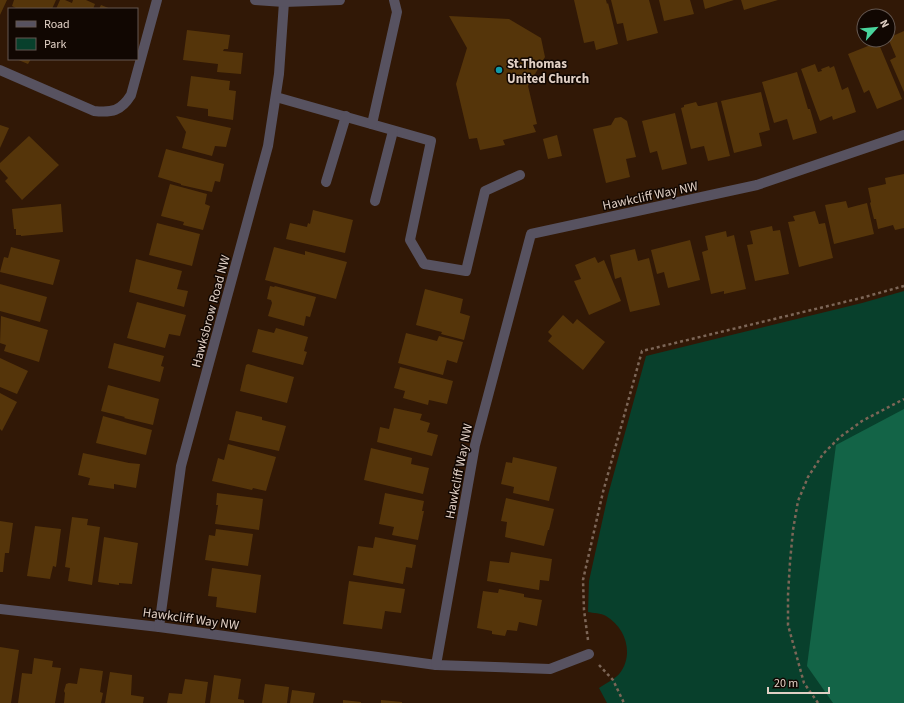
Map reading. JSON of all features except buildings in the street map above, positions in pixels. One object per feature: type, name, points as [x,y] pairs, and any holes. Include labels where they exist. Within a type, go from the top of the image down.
[{"type":"street","points":[[0,70],[94,111],[107,113],[115,110],[127,101],[131,95],[157,0]]},
{"type":"street","points":[[255,0],[340,0]]},
{"type":"street","points":[[372,124],[397,12],[394,0]]},
{"type":"street","name":"Hawksbrow Road NW","points":[[160,627],[181,466],[268,146],[279,74],[284,1]]},
{"type":"street","points":[[276,97],[431,141],[410,240],[424,264],[466,271],[486,190],[520,175]]},
{"type":"street","points":[[326,182],[346,116]]},
{"type":"street","points":[[375,201],[393,131]]},
{"type":"street","name":"Hawkcliff Way NW","points":[[0,608],[160,627],[436,665],[474,445],[531,234],[757,184],[904,135]]},
{"type":"street","points":[[436,665],[550,668],[589,654]]},
{"type":"path","points":[[624,703],[613,680],[589,654],[584,610],[583,580],[603,492],[642,351],[861,298],[904,286]]},
{"type":"path","points":[[818,703],[804,683],[788,625],[790,562],[798,501],[808,477],[823,454],[840,437],[862,421],[904,399]]},
{"type":"green space","points":[[904,291],[904,703],[607,703],[599,688],[620,673],[627,658],[626,642],[619,627],[613,621],[604,615],[588,612],[589,581],[608,495],[646,356],[862,303]]},
{"type":"green space","points":[[904,409],[904,703],[833,703],[807,666],[836,445]]},
{"type":"place","name":"St.Thomas United Church","points":[[499,70]]}]
